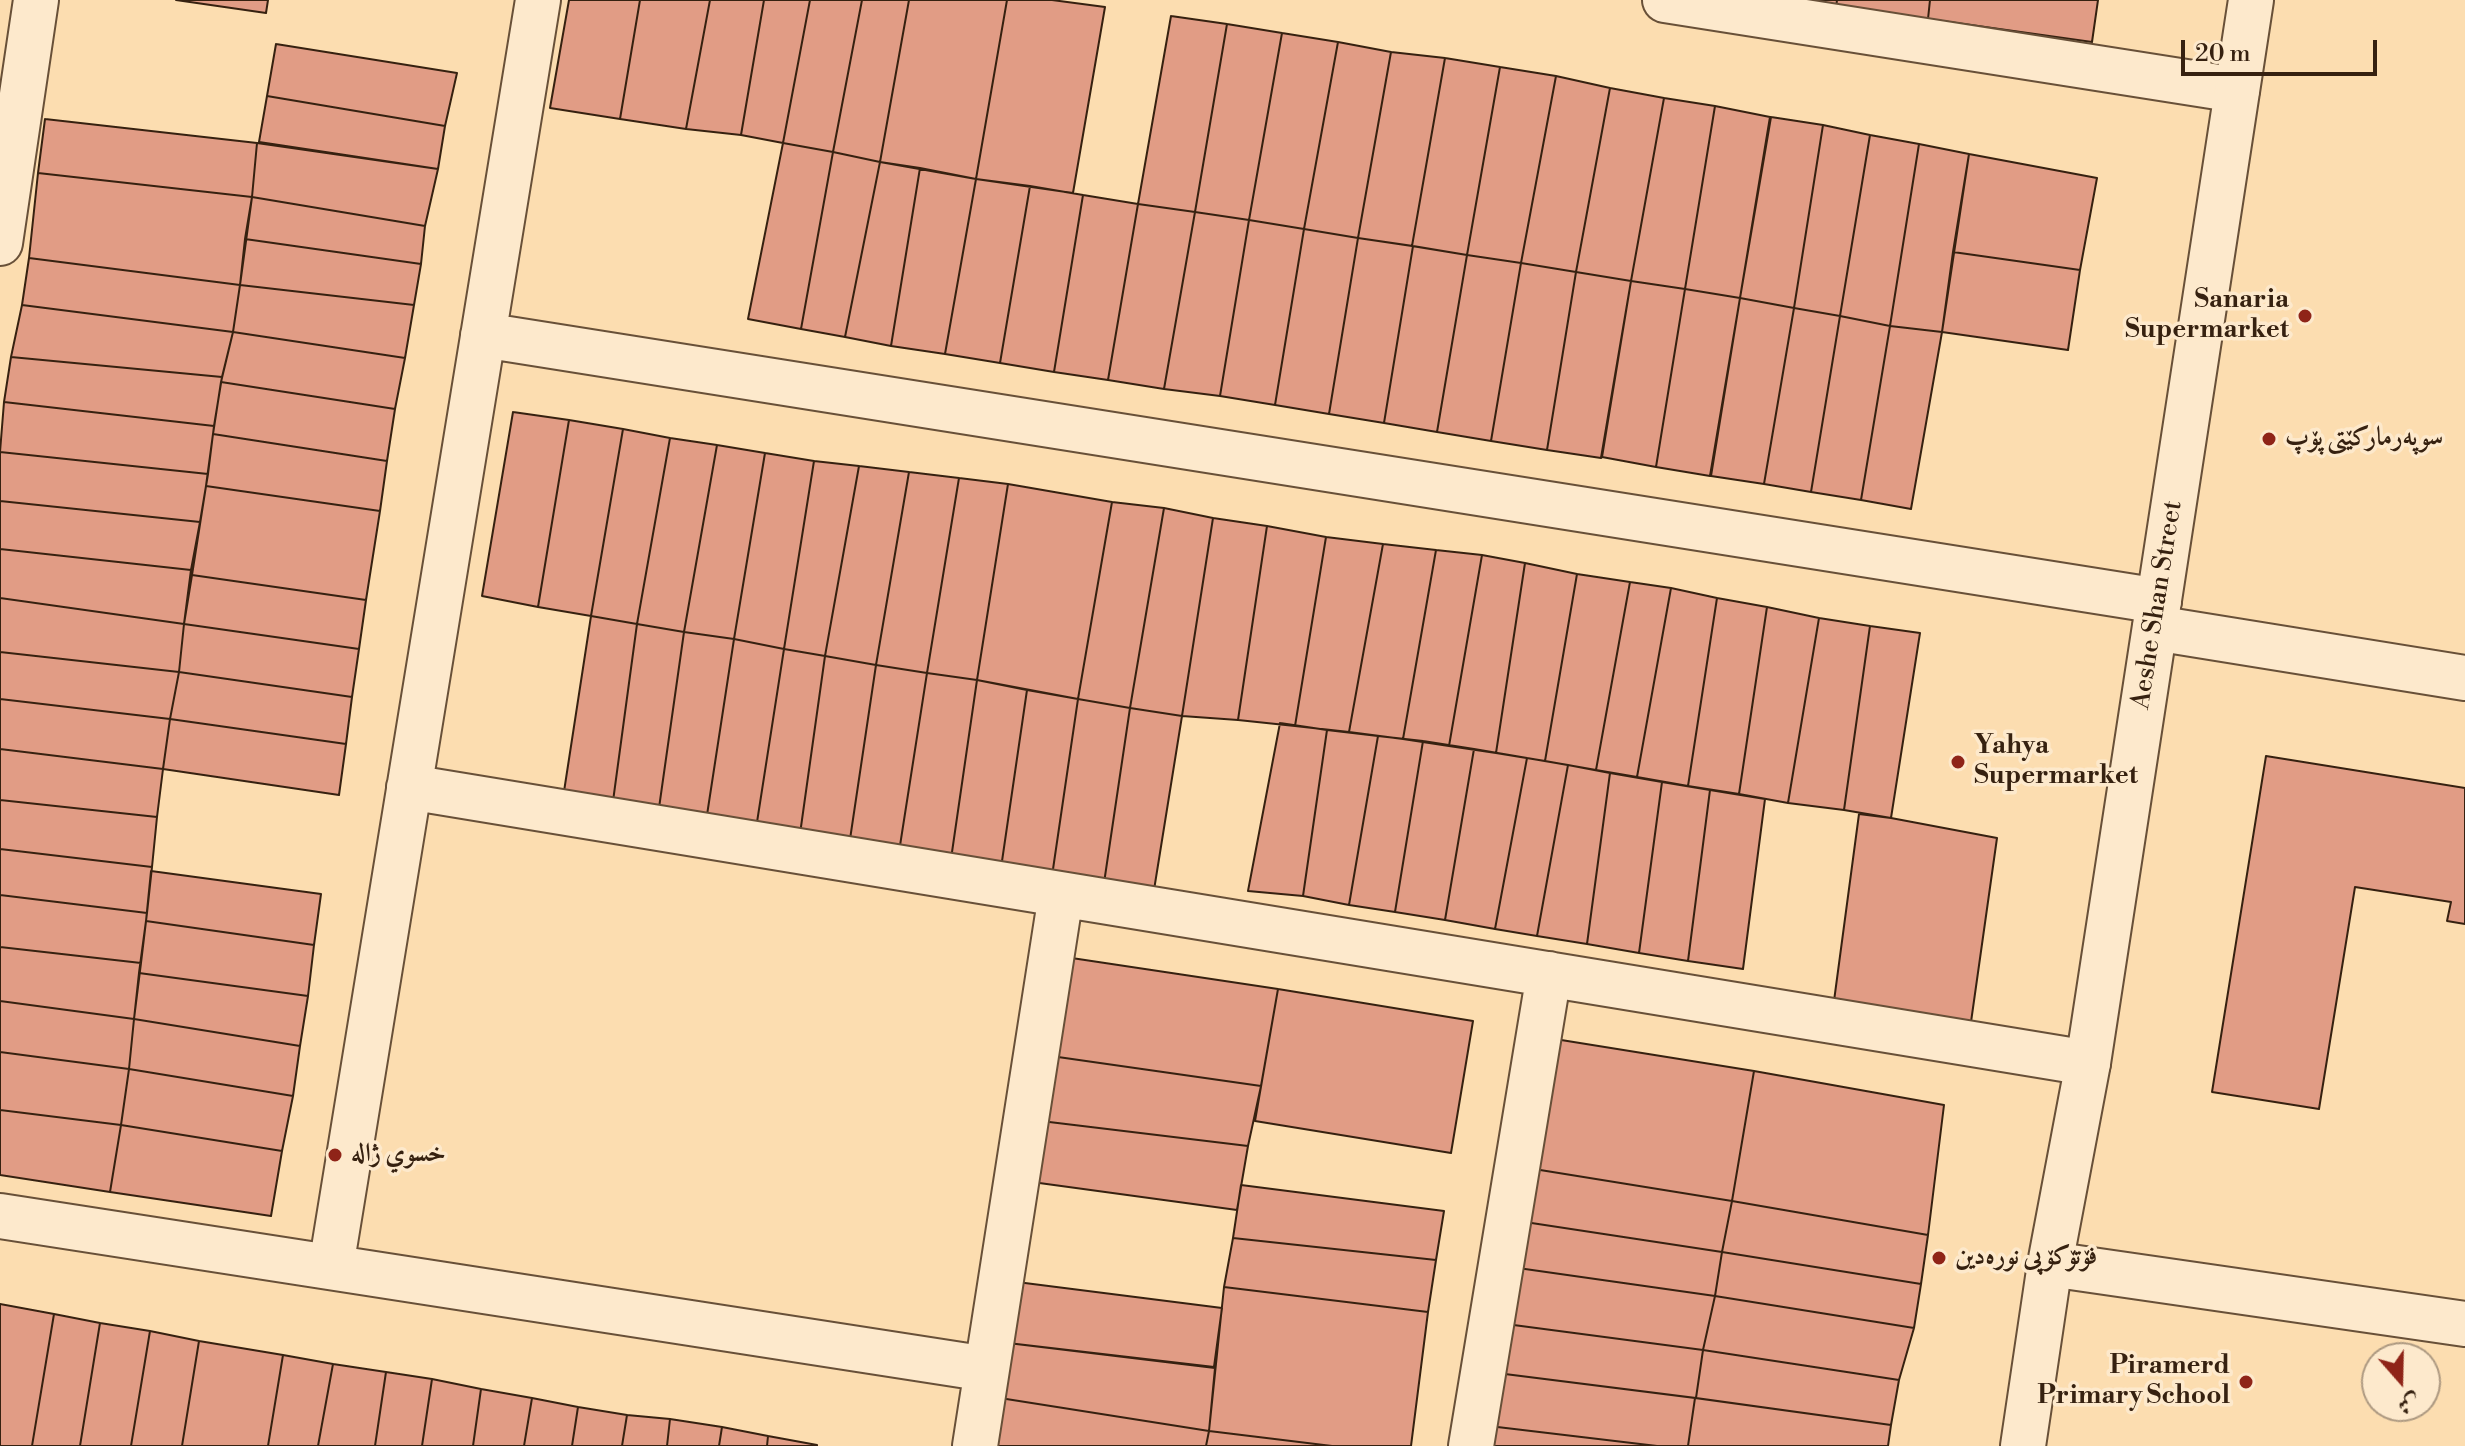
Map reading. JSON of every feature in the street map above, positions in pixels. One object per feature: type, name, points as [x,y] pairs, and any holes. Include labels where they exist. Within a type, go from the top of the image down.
[{"type":"street","points":[[0,243],[36,0]]},
{"type":"street","points":[[331,1267],[538,0]]},
{"type":"street","points":[[1665,0],[1710,4],[2237,90]]},
{"type":"street","name":"Aeshe Shan Street","points":[[2023,1446],[2050,1264],[2088,1063],[2251,0]]},
{"type":"street","points":[[483,335],[2157,614],[2465,678]]},
{"type":"street","points":[[409,787],[2088,1063]]},
{"type":"street","points":[[975,1446],[1061,895]]},
{"type":"street","points":[[1471,1446],[1549,974]]},
{"type":"street","points":[[0,1216],[987,1369]]},
{"type":"street","points":[[2050,1264],[2465,1324]]},
{"type":"building","points":[[176,0],[268,0],[266,13]]},
{"type":"building","points":[[569,0],[640,0],[620,119],[550,108]]},
{"type":"building","points":[[640,0],[710,0],[686,129],[620,119]]},
{"type":"building","points":[[710,0],[764,0],[741,135],[686,129]]},
{"type":"building","points":[[764,0],[810,0],[783,143],[741,135]]},
{"type":"building","points":[[810,0],[862,0],[833,152],[783,143]]},
{"type":"building","points":[[862,0],[909,0],[880,162],[833,152]]},
{"type":"building","points":[[909,0],[1007,0],[976,179],[880,162]]},
{"type":"building","points":[[1007,0],[1052,0],[1105,7],[1073,193],[976,179]]},
{"type":"building","points":[[1788,0],[1837,0],[1836,8]]},
{"type":"building","points":[[1837,0],[1930,0],[1928,19],[1836,8]]},
{"type":"building","points":[[1930,0],[2098,0],[2092,42],[1928,19]]},
{"type":"building","points":[[1171,16],[1227,24],[1195,212],[1138,204]]},
{"type":"building","points":[[1227,24],[1282,33],[1249,220],[1195,212]]},
{"type":"building","points":[[1282,33],[1338,42],[1304,229],[1249,220]]},
{"type":"building","points":[[1338,42],[1391,52],[1358,238],[1304,229]]},
{"type":"building","points":[[276,44],[457,73],[445,126],[267,96]]},
{"type":"building","points":[[1391,52],[1445,58],[1412,246],[1358,238]]},
{"type":"building","points":[[1445,58],[1500,67],[1467,255],[1412,246]]},
{"type":"building","points":[[1500,67],[1556,76],[1521,263],[1467,255]]},
{"type":"building","points":[[1556,76],[1610,88],[1576,272],[1521,263]]},
{"type":"building","points":[[1610,88],[1664,98],[1631,281],[1576,272]]},
{"type":"building","points":[[267,96],[445,126],[438,169],[259,142]]},
{"type":"building","points":[[1664,98],[1715,106],[1685,289],[1631,281]]},
{"type":"building","points":[[1715,106],[1770,117],[1740,298],[1685,289]]},
{"type":"building","points":[[1771,117],[1823,125],[1794,308],[1740,298]]},
{"type":"building","points":[[45,119],[257,143],[252,197],[38,173]]},
{"type":"building","points":[[1823,125],[1870,135],[1840,316],[1794,308]]},
{"type":"building","points":[[1870,135],[1919,144],[1890,326],[1840,316]]},
{"type":"building","points":[[257,143],[438,169],[425,226],[252,197]]},
{"type":"building","points":[[783,143],[833,152],[801,329],[748,319]]},
{"type":"building","points":[[1919,144],[1969,154],[1942,332],[1890,326]]},
{"type":"building","points":[[833,152],[880,162],[845,337],[801,329]]},
{"type":"building","points":[[1969,154],[2097,178],[2080,270],[1953,252]]},
{"type":"building","points":[[880,162],[920,168],[891,346],[845,337]]},
{"type":"building","points":[[920,168],[976,179],[945,354],[891,346]]},
{"type":"building","points":[[38,173],[252,197],[240,285],[29,258]]},
{"type":"building","points":[[976,179],[1030,186],[1000,363],[945,354]]},
{"type":"building","points":[[1030,186],[1083,195],[1054,372],[1000,363]]},
{"type":"building","points":[[1083,195],[1138,204],[1108,380],[1054,372]]},
{"type":"building","points":[[252,197],[425,226],[421,264],[245,239]]},
{"type":"building","points":[[1138,204],[1195,212],[1164,389],[1108,380]]},
{"type":"building","points":[[1195,212],[1249,220],[1220,396],[1164,389]]},
{"type":"building","points":[[1249,220],[1304,229],[1275,405],[1220,396]]},
{"type":"building","points":[[1304,229],[1358,238],[1329,414],[1275,405]]},
{"type":"building","points":[[1358,238],[1413,246],[1384,423],[1329,414]]},
{"type":"building","points":[[245,239],[421,264],[414,305],[240,285]]},
{"type":"building","points":[[1413,246],[1467,255],[1437,432],[1384,423]]},
{"type":"building","points":[[1953,252],[2080,270],[2068,350],[1942,332]]},
{"type":"building","points":[[1467,255],[1521,263],[1491,441],[1437,432]]},
{"type":"building","points":[[29,258],[240,285],[233,332],[22,305]]},
{"type":"building","points":[[1521,263],[1576,272],[1547,450],[1491,441]]},
{"type":"building","points":[[1576,272],[1631,281],[1601,458],[1547,450]]},
{"type":"building","points":[[1631,281],[1685,289],[1656,467],[1602,457]]},
{"type":"building","points":[[240,285],[414,305],[405,358],[233,332]]},
{"type":"building","points":[[1685,289],[1740,298],[1710,476],[1656,467]]},
{"type":"building","points":[[1740,298],[1794,308],[1764,484],[1711,476]]},
{"type":"building","points":[[22,305],[233,332],[222,377],[11,357]]},
{"type":"building","points":[[1794,308],[1840,316],[1811,492],[1764,484]]},
{"type":"building","points":[[1840,316],[1890,326],[1861,500],[1811,492]]},
{"type":"building","points":[[1890,326],[1942,332],[1911,509],[1861,500]]},
{"type":"building","points":[[233,332],[405,358],[395,409],[221,382]]},
{"type":"building","points":[[11,357],[222,377],[214,426],[4,402]]},
{"type":"building","points":[[221,382],[395,409],[387,461],[213,434]]},
{"type":"building","points":[[4,402],[214,426],[208,474],[0,452]]},
{"type":"building","points":[[513,412],[569,420],[538,607],[482,596]]},
{"type":"building","points":[[569,420],[623,429],[591,616],[538,607]]},
{"type":"building","points":[[623,429],[670,438],[637,624],[591,616]]},
{"type":"building","points":[[213,434],[387,461],[380,511],[206,486]]},
{"type":"building","points":[[670,438],[717,445],[684,632],[637,624]]},
{"type":"building","points":[[717,445],[765,453],[734,639],[684,632]]},
{"type":"building","points":[[0,452],[208,474],[200,522],[0,501]]},
{"type":"building","points":[[765,453],[814,461],[784,649],[734,639]]},
{"type":"building","points":[[814,461],[859,466],[825,656],[784,649]]},
{"type":"building","points":[[859,466],[909,472],[876,665],[825,656]]},
{"type":"building","points":[[909,472],[959,478],[927,673],[876,665]]},
{"type":"building","points":[[959,478],[1008,484],[977,680],[927,673]]},
{"type":"building","points":[[1008,484],[1112,502],[1078,699],[977,680]]},
{"type":"building","points":[[206,486],[380,511],[366,600],[192,575]]},
{"type":"building","points":[[0,501],[200,522],[191,570],[0,549]]},
{"type":"building","points":[[1112,502],[1164,508],[1130,708],[1078,699]]},
{"type":"building","points":[[1164,508],[1213,518],[1182,716],[1130,708]]},
{"type":"building","points":[[1213,518],[1267,526],[1238,720],[1182,716]]},
{"type":"building","points":[[1267,526],[1326,537],[1295,726],[1238,720]]},
{"type":"building","points":[[1326,537],[1383,544],[1349,732],[1295,726]]},
{"type":"building","points":[[1383,544],[1436,550],[1403,739],[1349,732]]},
{"type":"building","points":[[0,549],[191,570],[184,624],[0,598]]},
{"type":"building","points":[[1436,550],[1482,555],[1449,746],[1403,739]]},
{"type":"building","points":[[1482,555],[1525,563],[1496,753],[1449,746]]},
{"type":"building","points":[[1525,563],[1577,574],[1545,761],[1496,753]]},
{"type":"building","points":[[1577,574],[1630,582],[1596,770],[1545,761]]},
{"type":"building","points":[[192,575],[366,600],[359,649],[184,624]]},
{"type":"building","points":[[1630,582],[1671,588],[1637,777],[1596,770]]},
{"type":"building","points":[[1671,588],[1717,598],[1688,786],[1637,777]]},
{"type":"building","points":[[0,598],[184,624],[179,672],[0,652]]},
{"type":"building","points":[[1717,598],[1767,607],[1739,794],[1688,786]]},
{"type":"building","points":[[1767,607],[1819,618],[1788,803],[1739,794]]},
{"type":"building","points":[[591,616],[637,624],[611,816],[561,811]]},
{"type":"building","points":[[1819,618],[1870,626],[1844,810],[1788,803]]},
{"type":"building","points":[[184,624],[359,649],[352,697],[179,672]]},
{"type":"building","points":[[637,624],[684,632],[657,822],[611,816]]},
{"type":"building","points":[[1870,626],[1920,633],[1891,818],[1844,810]]},
{"type":"building","points":[[684,632],[734,639],[705,828],[657,822]]},
{"type":"building","points":[[734,639],[784,649],[755,835],[705,828]]},
{"type":"building","points":[[784,649],[825,656],[799,841],[755,835]]},
{"type":"building","points":[[0,652],[179,672],[170,719],[0,699]]},
{"type":"building","points":[[825,656],[876,665],[849,846],[799,841]]},
{"type":"building","points":[[876,665],[927,673],[899,852],[849,846]]},
{"type":"building","points":[[179,672],[352,697],[346,744],[170,719]]},
{"type":"building","points":[[927,673],[977,680],[951,859],[899,852]]},
{"type":"building","points":[[977,680],[1027,690],[1001,868],[951,859]]},
{"type":"building","points":[[1027,690],[1078,699],[1052,876],[1001,868]]},
{"type":"building","points":[[0,699],[170,719],[163,769],[0,749]]},
{"type":"building","points":[[1078,699],[1130,708],[1104,883],[1052,876]]},
{"type":"building","points":[[1130,708],[1182,716],[1154,890],[1104,883]]},
{"type":"building","points":[[170,719],[346,744],[339,795],[163,769]]},
{"type":"building","points":[[1280,723],[1327,730],[1303,896],[1248,891]]},
{"type":"building","points":[[1327,730],[1378,736],[1349,905],[1303,896]]},
{"type":"building","points":[[1378,736],[1423,741],[1395,912],[1349,905]]},
{"type":"building","points":[[1423,741],[1474,749],[1445,920],[1395,912]]},
{"type":"building","points":[[0,749],[163,769],[157,817],[0,800]]},
{"type":"building","points":[[1474,749],[1527,758],[1495,929],[1445,920]]},
{"type":"building","points":[[2266,756],[2465,788],[2465,924],[2447,921],[2451,902],[2355,887],[2319,1109],[2212,1092]]},
{"type":"building","points":[[1527,758],[1568,765],[1537,936],[1495,929]]},
{"type":"building","points":[[1568,765],[1610,773],[1587,944],[1537,936]]},
{"type":"building","points":[[1610,773],[1662,782],[1639,953],[1587,944]]},
{"type":"building","points":[[1662,782],[1710,790],[1688,961],[1639,953]]},
{"type":"building","points":[[1710,790],[1765,799],[1743,969],[1688,961]]},
{"type":"building","points":[[0,800],[157,817],[152,867],[0,849]]},
{"type":"building","points":[[1859,814],[1997,838],[1971,1022],[1834,1001]]},
{"type":"building","points":[[0,849],[152,867],[147,913],[0,895]]},
{"type":"building","points":[[151,871],[321,894],[314,945],[146,921]]},
{"type":"building","points":[[0,895],[147,913],[141,963],[0,947]]},
{"type":"building","points":[[146,921],[314,945],[308,996],[139,973]]},
{"type":"building","points":[[0,947],[141,963],[134,1019],[0,1001]]},
{"type":"building","points":[[1065,957],[1278,989],[1261,1086],[1051,1056]]},
{"type":"building","points":[[139,973],[308,996],[300,1046],[134,1019]]},
{"type":"building","points":[[1278,989],[1473,1021],[1451,1153],[1255,1121]]},
{"type":"building","points":[[0,1001],[134,1019],[129,1069],[0,1052]]},
{"type":"building","points":[[134,1019],[300,1046],[293,1096],[129,1069]]},
{"type":"building","points":[[1555,1039],[1754,1071],[1732,1201],[1534,1169]]},
{"type":"building","points":[[0,1052],[129,1069],[121,1125],[0,1110]]},
{"type":"building","points":[[1051,1056],[1261,1086],[1248,1146],[1041,1121]]},
{"type":"building","points":[[129,1069],[293,1096],[282,1151],[121,1125]]},
{"type":"building","points":[[1754,1071],[1944,1105],[1928,1235],[1732,1201]]},
{"type":"building","points":[[0,1110],[121,1125],[110,1192],[0,1175]]},
{"type":"building","points":[[1041,1121],[1248,1146],[1237,1210],[1032,1182]]},
{"type":"building","points":[[121,1125],[282,1151],[271,1216],[110,1192]]},
{"type":"building","points":[[1534,1169],[1732,1201],[1722,1252],[1525,1222]]},
{"type":"building","points":[[1241,1185],[1444,1211],[1436,1260],[1233,1238]]},
{"type":"building","points":[[1732,1201],[1928,1235],[1921,1284],[1722,1252]]},
{"type":"building","points":[[1525,1222],[1722,1252],[1715,1296],[1518,1268]]},
{"type":"building","points":[[1233,1238],[1436,1260],[1428,1312],[1224,1287]]},
{"type":"building","points":[[1722,1252],[1921,1284],[1914,1328],[1715,1296]]},
{"type":"building","points":[[1518,1268],[1715,1296],[1703,1350],[1506,1324]]},
{"type":"building","points":[[1017,1282],[1222,1308],[1214,1367],[1008,1343]]},
{"type":"building","points":[[1224,1287],[1428,1312],[1411,1446],[1332,1446],[1209,1431]]},
{"type":"building","points":[[1715,1296],[1914,1328],[1899,1380],[1703,1350]]},
{"type":"building","points":[[0,1304],[54,1314],[32,1446],[0,1446]]},
{"type":"building","points":[[54,1314],[100,1323],[80,1446],[32,1446]]},
{"type":"building","points":[[100,1323],[150,1331],[131,1446],[80,1446]]},
{"type":"building","points":[[1506,1324],[1703,1350],[1696,1398],[1497,1373]]},
{"type":"building","points":[[150,1331],[199,1341],[182,1446],[131,1446]]},
{"type":"building","points":[[199,1341],[283,1355],[268,1446],[182,1446]]},
{"type":"building","points":[[1008,1343],[1215,1368],[1209,1431],[1000,1398]]},
{"type":"building","points":[[1703,1350],[1899,1380],[1891,1425],[1696,1398]]},
{"type":"building","points":[[283,1355],[333,1364],[318,1446],[268,1446]]},
{"type":"building","points":[[333,1364],[386,1372],[375,1446],[318,1446]]},
{"type":"building","points":[[386,1372],[432,1379],[422,1446],[375,1446]]},
{"type":"building","points":[[1497,1373],[1695,1398],[1688,1446],[1657,1446],[1489,1426]]},
{"type":"building","points":[[432,1379],[481,1389],[473,1446],[422,1446]]},
{"type":"building","points":[[481,1389],[532,1398],[524,1446],[473,1446]]},
{"type":"building","points":[[532,1398],[578,1407],[572,1446],[524,1446]]},
{"type":"building","points":[[1000,1398],[1209,1431],[1206,1446],[995,1446]]},
{"type":"building","points":[[1695,1398],[1891,1425],[1888,1446],[1688,1446]]},
{"type":"building","points":[[578,1407],[627,1415],[622,1446],[572,1446]]},
{"type":"building","points":[[627,1415],[670,1419],[667,1446],[622,1446]]},
{"type":"building","points":[[670,1419],[722,1427],[719,1446],[667,1446]]},
{"type":"building","points":[[1489,1426],[1657,1446],[1486,1446]]},
{"type":"building","points":[[722,1427],[768,1436],[767,1446],[719,1446]]},
{"type":"building","points":[[1209,1431],[1332,1446],[1206,1446]]},
{"type":"building","points":[[768,1436],[817,1445],[817,1446],[767,1446]]},
{"type":"place","name":"Sanaria Supermarket","points":[[2305,316]]},
{"type":"place","name":"سوپەرمارکێتی پۆپ","points":[[2269,439]]},
{"type":"place","name":"Yahya Supermarket","points":[[1958,762]]},
{"type":"place","name":"خسوي ژاله","points":[[335,1155]]},
{"type":"place","name":"فۆتۆکۆپی نورەدین","points":[[1939,1258]]},
{"type":"place","name":"Piramerd Primary School","points":[[2246,1382]]}]
